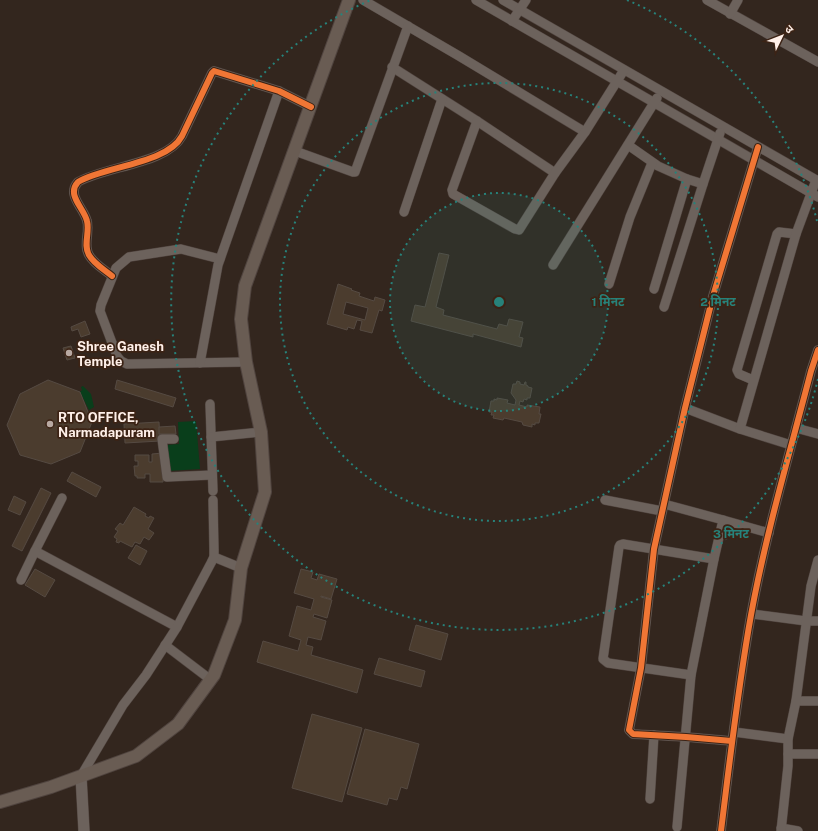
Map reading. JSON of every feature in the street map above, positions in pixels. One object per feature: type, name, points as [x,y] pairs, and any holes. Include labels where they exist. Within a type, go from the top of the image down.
[{"type":"main road","points":[[0,802],[51,787],[136,756],[178,724],[214,675],[235,620],[241,568],[265,492],[262,432],[246,362],[241,319],[245,286],[349,0]]},
{"type":"street","points":[[363,0],[585,132]]},
{"type":"street","points":[[476,0],[814,195]]},
{"type":"street","points":[[503,0],[817,181],[814,195],[796,234],[740,429]]},
{"type":"street","points":[[512,20],[526,0]]},
{"type":"street","points":[[707,0],[818,62]]},
{"type":"street","points":[[730,14],[738,0]]},
{"type":"street","points":[[295,151],[355,172],[408,26]]},
{"type":"street","points":[[392,67],[477,121],[555,174]]},
{"type":"street","points":[[477,121],[452,190],[453,194],[515,229],[520,230],[624,70]]},
{"type":"street","points":[[112,276],[92,260],[88,254],[86,247],[87,222],[74,195],[75,185],[78,182],[157,156],[176,146],[214,71],[280,91],[311,107]]},
{"type":"street","points":[[200,363],[220,259],[280,91]]},
{"type":"street","points":[[553,265],[661,91]]},
{"type":"street","points":[[404,212],[442,99]]},
{"type":"street","points":[[664,307],[722,126]]},
{"type":"street","points":[[628,146],[652,163],[703,184]]},
{"type":"street","points":[[758,147],[713,296],[685,408],[654,549],[641,668],[629,730],[633,734],[654,736],[733,736],[788,739]]},
{"type":"street","points":[[609,284],[630,217],[652,163]]},
{"type":"street","points":[[654,289],[688,179]]},
{"type":"street","points":[[753,380],[737,372],[739,363],[777,234],[782,231],[796,234]]},
{"type":"street","points":[[220,259],[181,249],[130,257],[116,268],[100,311],[117,356],[121,361],[127,364],[246,362]]},
{"type":"street","points":[[721,831],[741,677],[752,614],[769,533],[791,445],[814,375],[818,350]]},
{"type":"street","points":[[84,831],[81,776],[123,705],[146,675],[176,627],[214,557],[210,404]]},
{"type":"street","points":[[685,408],[740,429],[791,445]]},
{"type":"street","points":[[796,428],[818,434]]},
{"type":"street","points":[[211,437],[262,432]]},
{"type":"street","points":[[174,439],[162,439],[167,477],[212,475]]},
{"type":"street","points":[[21,580],[62,498]]},
{"type":"street","points":[[605,500],[663,508],[723,520],[769,533]]},
{"type":"street","points":[[677,827],[691,675],[723,520]]},
{"type":"street","points":[[691,675],[608,663],[603,659],[619,547],[623,544],[714,559]]},
{"type":"street","points":[[35,551],[176,627]]},
{"type":"street","points":[[214,557],[241,568]]},
{"type":"street","points":[[798,831],[781,830],[788,766],[788,739],[796,701],[811,586],[818,561]]},
{"type":"street","points":[[752,614],[818,621]]},
{"type":"street","points":[[165,645],[211,680]]},
{"type":"street","points":[[796,701],[818,701]]},
{"type":"street","points":[[650,799],[654,736]]},
{"type":"street","points":[[788,754],[818,754]]},
{"type":"green space","points":[[83,386],[91,394],[94,407],[89,410],[80,392],[82,390],[81,387]]},
{"type":"green space","points":[[196,421],[200,469],[168,471],[166,445],[179,444],[178,422]]},
{"type":"building","points":[[439,253],[449,255],[436,307],[444,310],[443,315],[497,329],[499,324],[507,326],[509,319],[523,322],[519,337],[523,338],[521,347],[473,334],[473,337],[411,321],[415,305],[425,307]]},
{"type":"building","points":[[338,284],[360,293],[359,296],[374,301],[375,297],[385,300],[382,311],[379,310],[372,333],[360,330],[362,321],[357,320],[354,329],[348,327],[347,330],[327,324]],"holes":[[[346,302],[368,308],[365,320],[343,314]]]},
{"type":"building","points":[[85,321],[90,334],[81,337],[78,329],[72,331],[71,327]]},
{"type":"building","name":"Shree Ganesh Temple","points":[[71,346],[75,358],[67,360],[63,348]]},
{"type":"building","name":"RTO OFFICE, Narmadapuram","points":[[48,380],[80,392],[92,422],[80,452],[51,464],[20,455],[7,425],[20,394]]},
{"type":"building","points":[[117,380],[176,398],[173,407],[115,389]]},
{"type":"building","points":[[517,381],[524,385],[526,382],[528,387],[532,388],[530,398],[527,398],[527,400],[524,399],[523,402],[520,401],[519,405],[527,407],[527,405],[540,407],[539,414],[541,414],[539,423],[535,423],[535,425],[532,424],[532,427],[523,425],[522,422],[504,418],[503,420],[493,418],[494,415],[491,415],[492,412],[489,412],[491,401],[494,401],[494,399],[497,400],[497,398],[508,400],[507,403],[515,405],[516,400],[511,393],[513,384],[516,384]]},
{"type":"building","points":[[159,422],[160,441],[125,443],[124,424]]},
{"type":"building","points":[[175,426],[176,434],[159,434],[159,427]]},
{"type":"building","points":[[163,453],[163,482],[150,482],[150,474],[145,474],[145,478],[137,478],[137,476],[135,476],[134,466],[138,466],[138,461],[135,461],[135,455],[149,455],[149,462],[152,462],[152,454]]},
{"type":"building","points":[[72,472],[101,487],[96,497],[67,481]]},
{"type":"building","points":[[41,488],[51,493],[22,551],[12,546]]},
{"type":"building","points":[[14,496],[26,502],[20,515],[8,510]]},
{"type":"building","points":[[134,507],[146,514],[145,516],[154,518],[148,529],[154,533],[149,540],[144,537],[140,544],[135,542],[132,547],[120,541],[119,543],[116,542],[117,539],[114,537],[118,531],[115,529],[120,523],[123,525]]},
{"type":"building","points":[[136,545],[147,551],[140,565],[128,558]]},
{"type":"building","points":[[35,569],[55,580],[45,597],[25,585]]},
{"type":"building","points":[[301,569],[313,572],[311,578],[317,580],[319,574],[337,579],[331,599],[321,596],[332,600],[327,618],[314,614],[313,617],[326,621],[321,640],[308,637],[306,645],[313,647],[311,655],[363,670],[357,693],[257,662],[263,641],[298,651],[301,640],[289,636],[297,606],[311,610],[314,599],[294,593]]},
{"type":"building","points":[[416,625],[448,634],[441,660],[409,650]]},
{"type":"building","points":[[379,658],[425,671],[421,687],[374,674]]},
{"type":"building","points":[[312,714],[362,728],[342,802],[292,788]]},
{"type":"building","points":[[365,729],[419,744],[407,789],[401,787],[397,800],[389,798],[387,805],[347,794]]},
{"type":"cycle path","points":[[112,276],[100,267],[87,251],[88,225],[74,192],[78,182],[104,172],[150,159],[163,153],[174,145],[182,136],[214,71],[279,91],[311,107]]},
{"type":"cycle path","points":[[732,741],[633,734],[629,730],[641,668],[654,549],[685,408],[713,296],[758,147]]},
{"type":"cycle path","points":[[721,831],[734,723],[757,584],[779,493],[811,371],[818,350]]},
{"type":"place","name":"Shree Ganesh Temple","points":[[69,353]]},
{"type":"place","name":"RTO OFFICE, Narmadapuram","points":[[50,424]]}]
